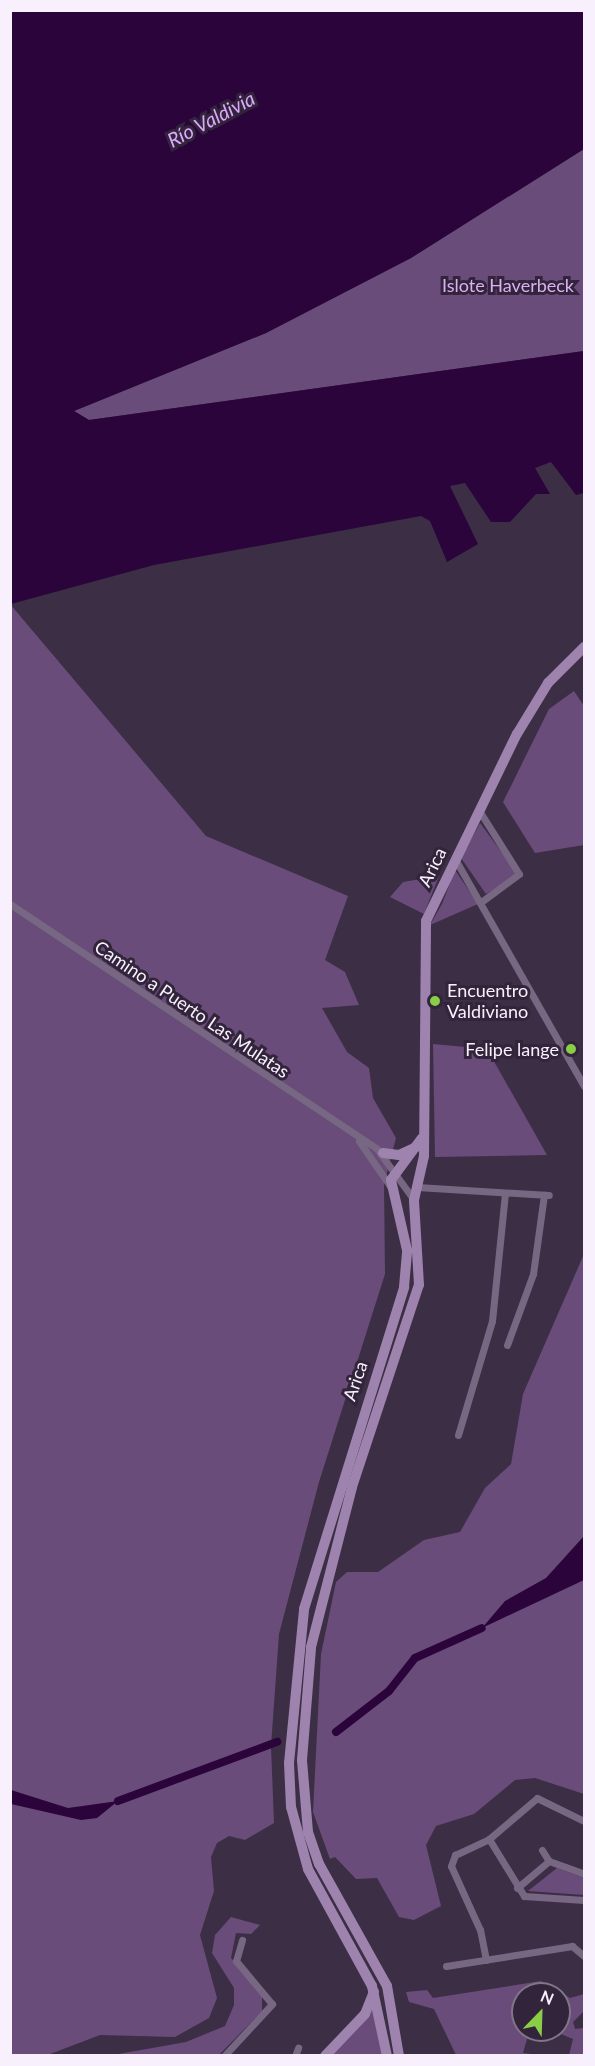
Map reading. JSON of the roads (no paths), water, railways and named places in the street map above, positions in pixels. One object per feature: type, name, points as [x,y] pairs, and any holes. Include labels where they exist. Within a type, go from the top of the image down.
[{"type":"main road","name":"Arica","points":[[399,2055],[387,1986],[319,1864],[308,1832],[302,1760],[311,1647],[352,1487],[416,1300],[421,1254],[414,1200],[420,1141],[425,930],[454,858],[549,683],[585,647]]},
{"type":"main road","points":[[383,1154],[399,1155],[420,1141]]},
{"type":"main road","points":[[390,1186],[397,1171],[420,1141]]},
{"type":"main road","name":"Arica","points":[[387,2055],[374,1992],[308,1869],[293,1816],[288,1763],[298,1643],[348,1451],[404,1287],[407,1250],[390,1186]]},
{"type":"main road","points":[[325,2055],[365,2014],[374,1992]]},
{"type":"street","points":[[480,812],[519,874],[481,902]]},
{"type":"street","points":[[454,858],[585,1086]]},
{"type":"street","name":"Camino a Puerto Las Mulatas","points":[[10,904],[357,1139],[383,1154],[397,1171],[414,1200]]},
{"type":"street","name":"Camino a Puerto Las Mulatas","points":[[357,1139],[390,1186]]},
{"type":"street","points":[[417,1186],[505,1194],[547,1195],[533,1274],[507,1345]]},
{"type":"street","points":[[458,1436],[492,1322],[505,1194]]},
{"type":"street","points":[[486,1960],[480,1930],[451,1866],[454,1855],[489,1839],[537,1798],[585,1821]]},
{"type":"street","points":[[489,1839],[518,1888],[535,1899],[585,1900]]},
{"type":"street","points":[[542,1850],[549,1862],[585,1874]]},
{"type":"street","points":[[518,1888],[549,1862]]},
{"type":"street","points":[[224,2055],[272,2004],[236,1961],[242,1940]]},
{"type":"street","points":[[446,1966],[572,1946],[585,1956]]},
{"type":"water","name":"Río Valdivia","points":[[10,11],[584,11],[584,149],[411,258],[266,333],[74,411],[89,420],[584,351],[584,493],[576,495],[551,462],[535,468],[550,494],[536,494],[510,522],[491,522],[465,483],[450,486],[478,544],[447,562],[430,521],[421,516],[154,565],[11,604]]},
{"type":"water","points":[[584,1536],[584,1580],[482,1628],[505,1601],[546,1578]]},
{"type":"water","points":[[11,1790],[68,1808],[118,1801],[97,1818],[81,1820],[11,1804]]},
{"type":"waterway","points":[[336,1732],[389,1691],[415,1658],[482,1628]]},
{"type":"waterway","points":[[118,1801],[277,1742]]},
{"type":"place","name":"Encuentro Valdiviano","points":[[435,1001]]},
{"type":"place","name":"Felipe lange","points":[[571,1049]]},
{"type":"park label","name":"Islote Haverbeck","points":[[508,285]]}]
